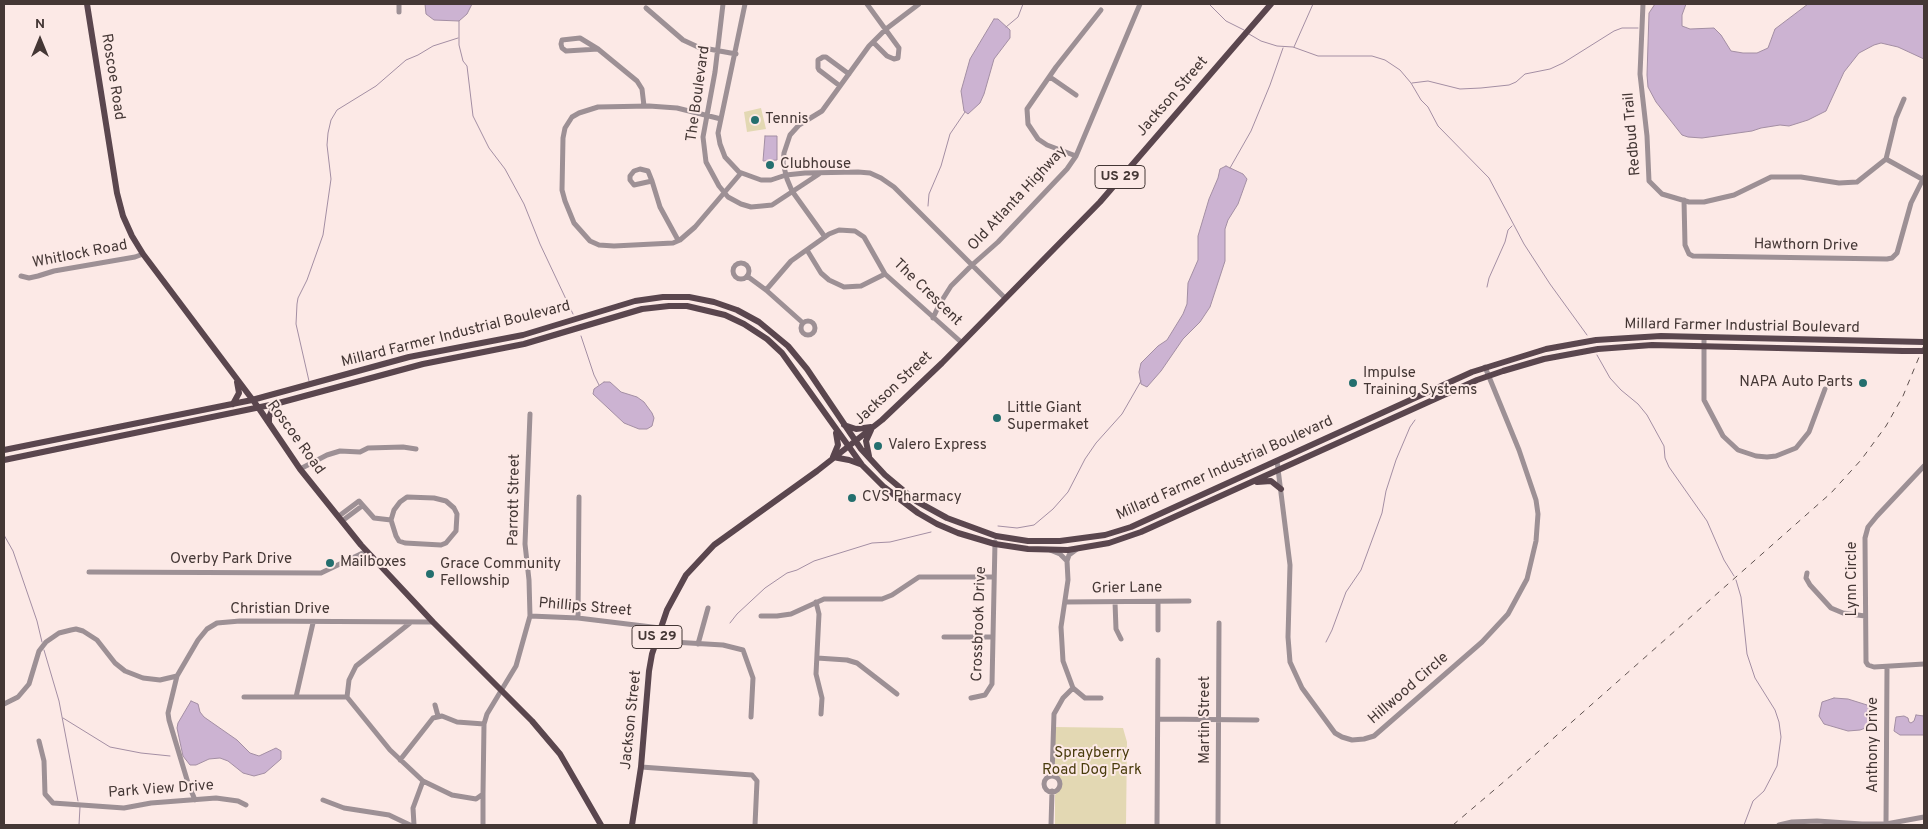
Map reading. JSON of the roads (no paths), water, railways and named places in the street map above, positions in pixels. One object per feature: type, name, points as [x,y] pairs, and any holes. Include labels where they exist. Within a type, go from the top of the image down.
[{"type":"main road","name":"Roscoe Road","points":[[87,4],[117,192],[123,216],[143,254],[258,407],[300,469],[340,518],[433,622],[532,721],[560,754],[601,825]]},
{"type":"main road","name":"Jackson Street","points":[[632,825],[641,767],[649,672],[660,628],[682,580],[709,550],[848,447],[901,403],[1100,202],[1271,4]]},
{"type":"main road","name":"Millard Farmer Industrial Boulevard","points":[[4,450],[252,400],[410,358],[522,335],[635,301],[663,297],[680,297],[706,300],[730,307],[759,322],[772,332],[788,346],[806,369],[855,441],[870,459],[900,489],[934,512],[960,524],[996,536],[1049,542],[1105,535],[1131,527],[1485,367],[1528,354],[1596,340],[1661,336],[1924,342]]},
{"type":"main road","name":"Millard Farmer Industrial Boulevard","points":[[4,460],[275,404],[423,364],[524,344],[634,311],[660,306],[678,306],[724,315],[744,324],[767,339],[782,353],[862,465],[892,494],[927,518],[958,533],[995,544],[1028,550],[1077,549],[1130,536],[1488,376],[1538,360],[1591,350],[1628,346],[1924,351]]},
{"type":"main road","points":[[233,404],[239,393],[236,378]]},
{"type":"main road","points":[[269,424],[269,417],[275,404]]},
{"type":"main road","points":[[844,425],[856,429],[872,427],[866,445],[870,459]]},
{"type":"main road","points":[[836,429],[838,445],[833,457],[862,465]]},
{"type":"main road","points":[[1243,486],[1267,480],[1281,489]]},
{"type":"street","points":[[399,4],[399,12]]},
{"type":"street","name":"The Boulevard","points":[[723,4],[718,51],[703,137],[706,162],[728,197],[751,207],[772,205],[821,173]]},
{"type":"street","name":"The Boulevard","points":[[741,173],[725,157],[718,133],[746,4]]},
{"type":"street","points":[[867,4],[899,48],[898,58],[894,59],[887,56],[873,42]]},
{"type":"street","points":[[825,237],[792,191],[786,175],[783,163],[784,153],[790,135],[799,125],[822,110],[873,42],[919,4]]},
{"type":"street","name":"Old Atlanta Highway","points":[[933,318],[951,286],[1004,236],[1067,169],[1076,156],[1140,4]]},
{"type":"street","name":"Redbud Trail","points":[[1643,4],[1640,74],[1647,136],[1649,181],[1662,194],[1699,202],[1715,200],[1734,195],[1771,177],[1781,176],[1801,177],[1835,183],[1857,182],[1886,159]]},
{"type":"street","points":[[646,8],[683,40],[698,47],[736,54]]},
{"type":"street","points":[[1076,156],[1038,139],[1028,124],[1027,109],[1101,10]]},
{"type":"street","points":[[598,49],[566,52],[561,44],[562,40],[580,38],[598,49],[629,72],[642,89],[644,106]]},
{"type":"street","points":[[840,86],[819,70],[818,60],[826,57],[849,74]]},
{"type":"street","points":[[1050,77],[1076,95]]},
{"type":"street","points":[[1886,159],[1896,118],[1904,99]]},
{"type":"street","points":[[721,119],[677,108],[644,106],[598,107],[588,109],[572,117],[565,128],[563,138],[562,190],[574,223],[590,241],[599,245],[673,243],[695,227],[741,173],[761,180],[771,180],[786,175],[870,173],[894,186],[1005,298]]},
{"type":"street","name":"Hawthorn Drive","points":[[1684,200],[1685,245],[1689,254],[1693,256],[1892,258],[1897,253],[1911,202],[1923,178],[1886,159]]},
{"type":"street","points":[[652,181],[660,207],[678,240]]},
{"type":"street","name":"The Crescent","points":[[766,290],[792,261],[825,237],[839,230],[855,231],[864,237],[885,274],[961,342]]},
{"type":"street","points":[[807,250],[821,273],[829,280],[844,287],[860,286],[885,274]]},
{"type":"street","name":"Whitlock Road","points":[[21,276],[29,278],[54,271],[143,254]]},
{"type":"street","points":[[747,276],[803,323]]},
{"type":"street","points":[[1704,337],[1704,400],[1723,436],[1738,450],[1756,456],[1776,456],[1796,448],[1809,432],[1825,389]]},
{"type":"street","name":"Hillwood Circle","points":[[1277,461],[1290,565],[1288,637],[1290,662],[1302,688],[1335,733],[1342,738],[1364,740],[1374,736],[1482,642],[1508,614],[1527,579],[1536,541],[1538,514],[1536,500],[1519,450],[1485,367]]},
{"type":"street","name":"Parrott Street","points":[[530,414],[525,544],[530,616]]},
{"type":"street","points":[[300,469],[320,458],[340,451],[360,452],[368,448],[403,447],[416,450]]},
{"type":"street","name":"Lynn Circle","points":[[1887,667],[1874,668],[1866,662],[1865,538],[1868,527],[1924,466]]},
{"type":"street","points":[[578,618],[580,497]]},
{"type":"street","points":[[407,498],[434,498],[446,501],[454,508],[457,514],[456,531],[446,543],[441,545],[404,543],[399,541],[391,520],[394,510],[400,502],[407,498]]},
{"type":"street","points":[[340,518],[360,503],[374,518],[391,520]]},
{"type":"street","name":"Crossbrook Drive","points":[[971,698],[985,695],[992,687],[996,536]]},
{"type":"street","points":[[1077,549],[1069,555],[1067,561],[1068,580],[1061,627],[1063,661],[1073,688],[1085,698],[1100,698]]},
{"type":"street","points":[[1050,550],[1060,554],[1067,561]]},
{"type":"street","name":"Overby Park Drive","points":[[89,572],[321,573],[368,551]]},
{"type":"street","points":[[1807,573],[1806,578],[1810,585],[1831,608],[1843,613],[1865,616]]},
{"type":"street","points":[[761,616],[791,614],[824,599],[882,599],[892,595],[919,577],[994,578]]},
{"type":"street","name":"Grier Lane","points":[[1065,602],[1189,601]]},
{"type":"street","points":[[816,602],[819,614],[816,674],[822,698],[821,714]]},
{"type":"street","points":[[1115,602],[1116,629],[1121,639]]},
{"type":"street","points":[[1158,602],[1158,630]]},
{"type":"street","points":[[698,644],[708,608]]},
{"type":"street","name":"Phillips Street","points":[[484,724],[490,707],[501,692],[519,658],[530,616],[578,618],[660,628]]},
{"type":"street","name":"Christian Drive","points":[[195,800],[168,720],[168,713],[177,676],[198,640],[207,629],[216,624],[240,621],[313,623],[433,622]]},
{"type":"street","points":[[296,697],[313,623]]},
{"type":"street","points":[[410,623],[356,666],[349,680],[346,697],[390,750],[423,781],[452,795],[473,799],[484,794]]},
{"type":"street","name":"Martin Street","points":[[1218,825],[1219,623]]},
{"type":"street","points":[[4,704],[18,697],[29,684],[40,651],[46,642],[59,634],[76,629],[97,640],[118,666],[133,675],[160,680],[177,676]]},
{"type":"street","points":[[944,637],[993,637]]},
{"type":"street","points":[[656,641],[723,646],[743,650],[753,678],[752,717]]},
{"type":"street","points":[[816,658],[847,660],[857,663],[897,694]]},
{"type":"street","points":[[1157,825],[1158,660]]},
{"type":"street","points":[[1887,667],[1924,664]]},
{"type":"street","name":"Anthony Drive","points":[[1886,824],[1887,667]]},
{"type":"street","points":[[1052,776],[1054,714],[1063,698],[1073,688]]},
{"type":"street","points":[[244,697],[346,697]]},
{"type":"street","points":[[435,705],[438,716]]},
{"type":"street","points":[[400,760],[430,720],[438,716],[457,722],[484,724],[483,825]]},
{"type":"street","points":[[1159,719],[1258,720]]},
{"type":"street","name":"Park View Drive","points":[[39,740],[44,761],[45,794],[53,803],[124,808],[151,803],[216,798],[238,801],[246,805]]},
{"type":"street","points":[[641,767],[752,775],[757,780],[755,825]]},
{"type":"street","points":[[1052,776],[1057,778],[1059,785],[1057,790],[1052,792]]},
{"type":"street","points":[[1052,776],[1046,779],[1044,784],[1052,792]]},
{"type":"street","points":[[414,825],[413,808],[423,781]]},
{"type":"street","points":[[1051,825],[1052,792]]},
{"type":"street","points":[[323,800],[344,808],[388,815],[410,825]]},
{"type":"street","points":[[1779,825],[1792,822],[1817,821],[1886,824],[1924,817]]},
{"type":"waterway","points":[[1006,27],[1018,17],[1023,4]]},
{"type":"waterway","points":[[1209,4],[1226,21],[1244,30]]},
{"type":"waterway","points":[[1294,47],[1313,4]]},
{"type":"waterway","points":[[459,21],[459,45],[463,61],[467,66],[473,116],[489,148],[505,169],[524,204],[540,244],[573,314]]},
{"type":"waterway","points":[[1412,83],[1428,81],[1460,89],[1509,85],[1525,74],[1550,69],[1563,63],[1614,31],[1622,28],[1638,28]]},
{"type":"waterway","points":[[1249,34],[1261,41],[1277,46],[1293,47],[1318,56],[1372,56],[1385,60],[1400,70],[1428,107],[1438,126],[1489,178],[1524,244],[1587,335]]},
{"type":"waterway","points":[[309,381],[296,324],[297,304],[323,235],[331,179],[327,145],[331,120],[337,110],[376,86],[406,60],[433,46],[458,38]]},
{"type":"waterway","points":[[1230,168],[1251,131],[1283,48]]},
{"type":"waterway","points":[[928,206],[929,194],[941,166],[950,134],[965,112]]},
{"type":"waterway","points":[[1487,287],[1508,230],[1512,226]]},
{"type":"waterway","points":[[581,336],[599,385]]},
{"type":"waterway","points":[[1597,355],[1610,378],[1647,415],[1664,446],[1665,458],[1669,467],[1707,521],[1724,560],[1734,576]]},
{"type":"waterway","points":[[998,526],[1017,528],[1034,525],[1053,509],[1068,492],[1085,459],[1096,443],[1122,414],[1141,381]]},
{"type":"waterway","points":[[1326,642],[1346,592],[1361,570],[1382,513],[1386,491],[1396,460],[1410,427],[1415,420]]},
{"type":"waterway","points":[[730,623],[765,588],[787,573],[814,561],[872,543],[890,542],[931,532]]},
{"type":"waterway","points":[[4,535],[13,551],[37,621],[42,642]]},
{"type":"waterway","points":[[1736,580],[1741,597],[1747,654],[1755,678],[1775,710],[1781,737],[1777,766],[1764,791],[1753,801],[1744,825]]},
{"type":"waterway","points":[[44,650],[59,701],[78,801]]},
{"type":"waterway","points":[[63,718],[110,747],[170,756]]},
{"type":"waterway","points":[[79,825],[80,807]]},
{"type":"railway","points":[[1453,825],[1831,493],[1861,460],[1886,426],[1903,396],[1924,345]]},
{"type":"place","name":"Tennis","points":[[755,120]]},
{"type":"place","name":"Clubhouse","points":[[770,165]]},
{"type":"place","name":"Impulse Training Systems","points":[[1353,383]]},
{"type":"place","name":"NAPA Auto Parts","points":[[1863,383]]},
{"type":"place","name":"Little Giant Supermaket","points":[[997,418]]},
{"type":"place","name":"Valero Express","points":[[878,446]]},
{"type":"place","name":"CVS Pharmacy","points":[[852,498]]},
{"type":"place","name":"Mailboxes","points":[[330,563]]},
{"type":"place","name":"Grace Community Fellowship","points":[[430,574]]},
{"type":"park label","name":"Sprayberry Road Dog Park","points":[[1092,762]]}]
